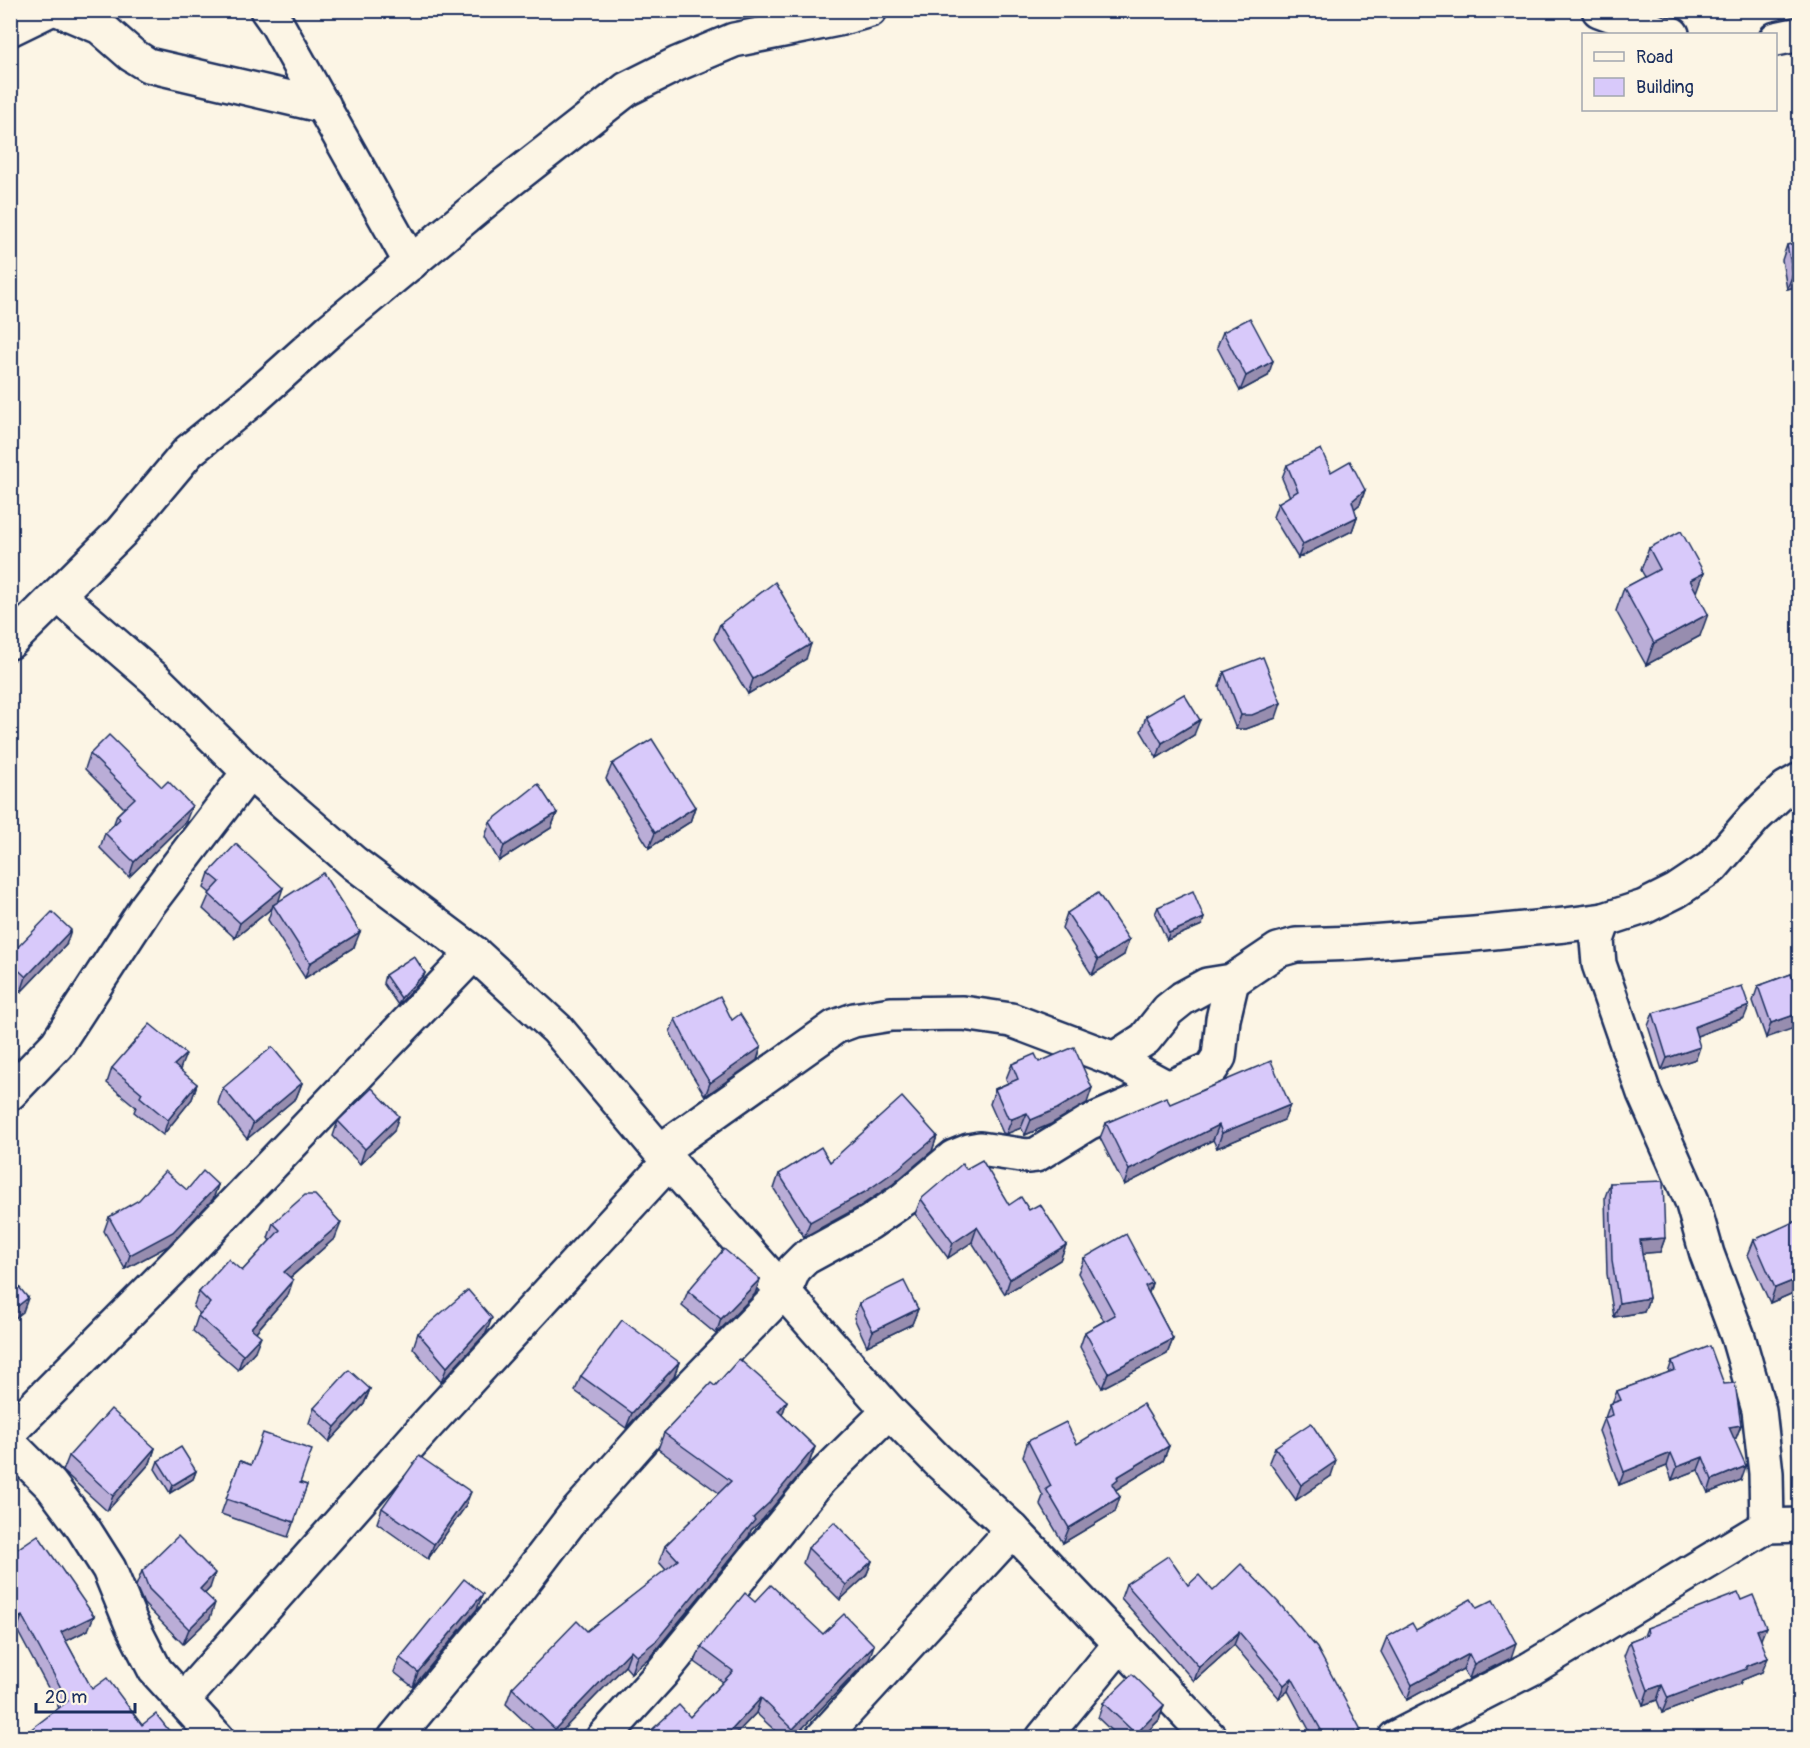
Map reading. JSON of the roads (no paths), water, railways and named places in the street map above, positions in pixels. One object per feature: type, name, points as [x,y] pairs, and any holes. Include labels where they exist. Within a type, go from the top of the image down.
[{"type":"street","points":[[10,29],[49,10]]},
{"type":"street","points":[[60,10],[100,27],[132,55],[148,65],[324,106]]},
{"type":"street","points":[[267,10],[324,106],[411,263]]},
{"type":"street","points":[[734,40],[768,10]]},
{"type":"street","points":[[14,631],[58,595],[121,532],[189,451],[503,186],[627,89],[677,64],[734,40],[870,10]]},
{"type":"street","points":[[1599,10],[1616,18],[1668,33]]},
{"type":"street","points":[[1777,39],[1800,34]]},
{"type":"street","points":[[58,595],[155,679],[249,771],[354,863],[474,953],[557,1029],[889,1411],[937,1460],[1013,1530],[1210,1737]]},
{"type":"street","points":[[10,1093],[57,1044],[147,906],[249,771]]},
{"type":"street","points":[[1114,1059],[1145,1039],[1168,1010],[1183,998],[1207,985],[1232,981],[1271,954],[1296,945],[1474,934],[1604,920],[1644,907],[1676,891],[1712,867],[1755,817],[1786,788],[1800,780]]},
{"type":"street","points":[[1604,920],[1597,940],[1599,964],[1644,1093],[1692,1201],[1707,1254],[1738,1337],[1759,1410],[1766,1473],[1767,1526]]},
{"type":"street","points":[[10,1431],[185,1255],[474,953]]},
{"type":"street","points":[[395,1737],[509,1601],[573,1517],[666,1412],[784,1290],[794,1269],[805,1258],[869,1223],[904,1199],[954,1157],[980,1149],[1027,1156],[1036,1155],[1088,1123],[1211,1069],[1216,1064],[1232,981]]},
{"type":"street","points":[[183,1700],[665,1156],[835,1027],[854,1020],[891,1014],[963,1013],[1011,1020],[1114,1059],[1168,1088]]},
{"type":"street","points":[[603,1737],[661,1674],[820,1479],[889,1411]]},
{"type":"street","points":[[10,1444],[51,1485],[83,1528],[109,1569],[132,1624],[155,1670],[217,1737]]},
{"type":"street","points":[[1395,1737],[1530,1669],[1767,1526],[1800,1526]]},
{"type":"street","points":[[822,1737],[1013,1530]]},
{"type":"street","points":[[1043,1737],[1121,1643]]}]
